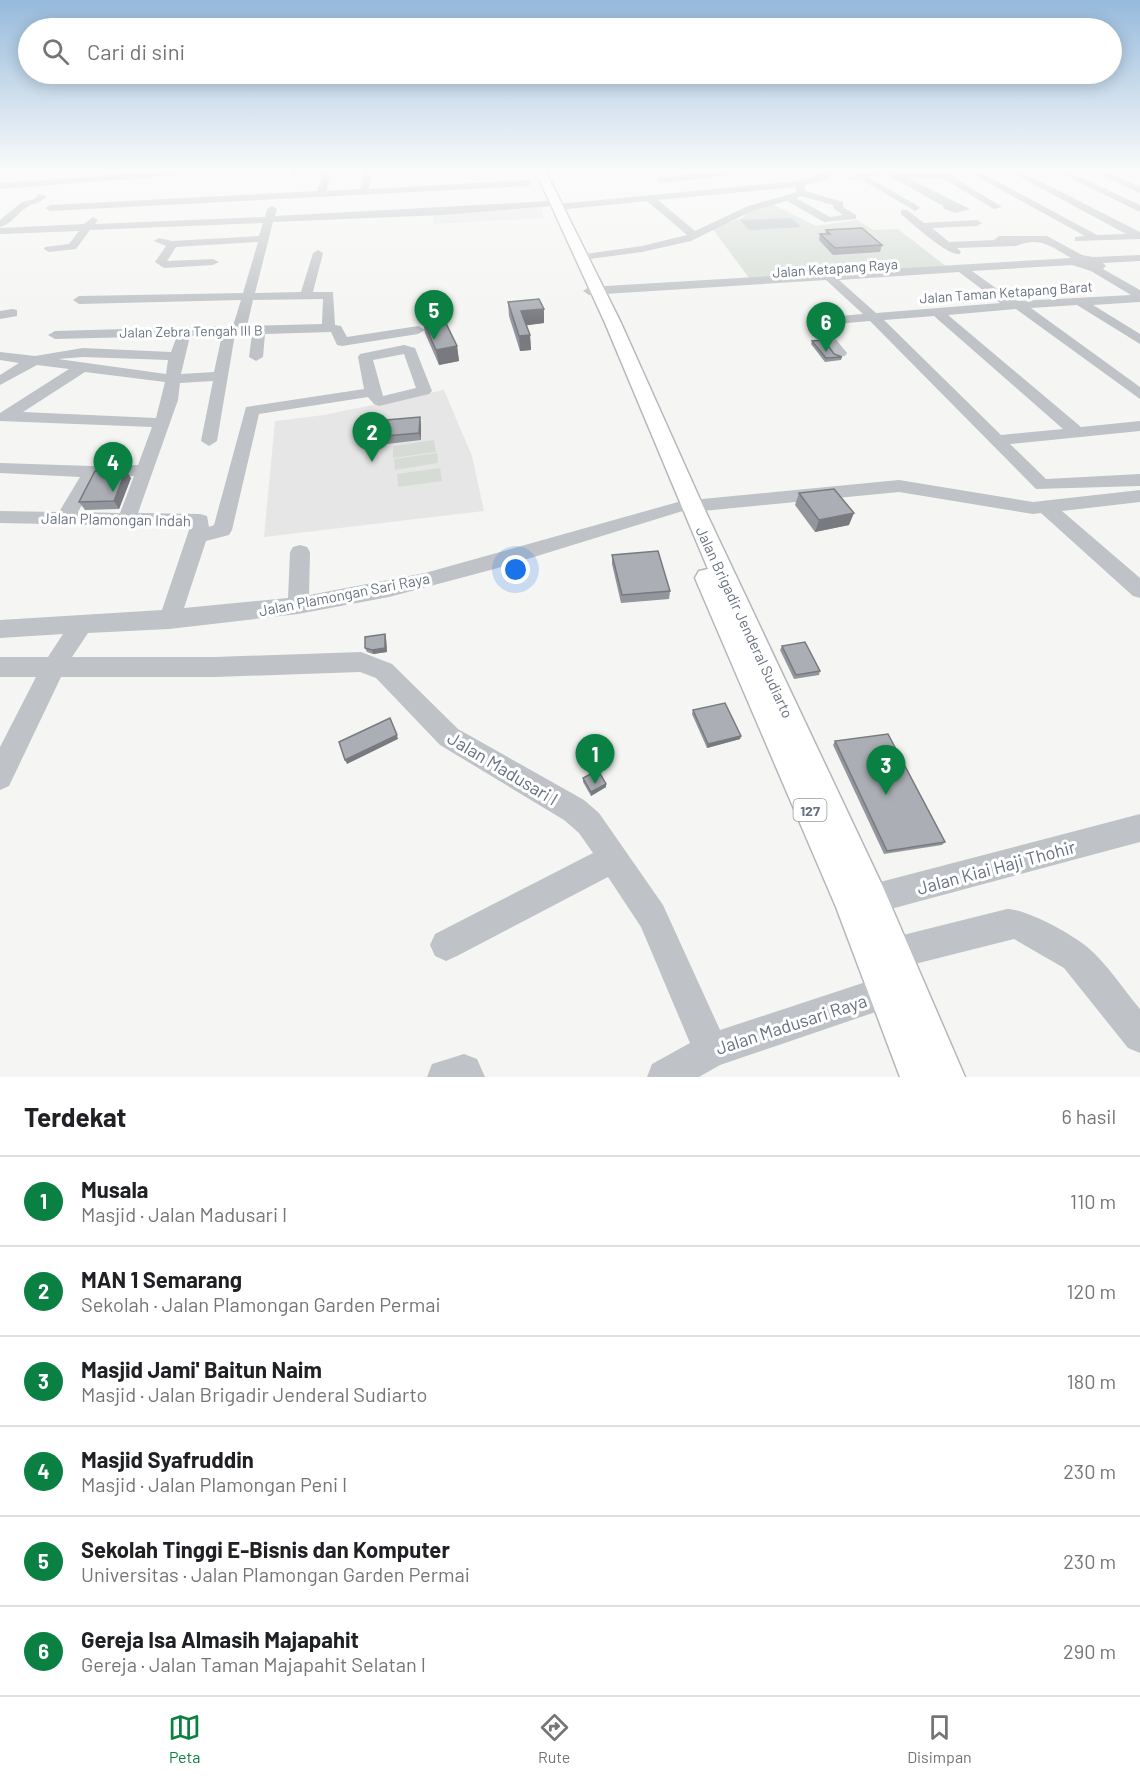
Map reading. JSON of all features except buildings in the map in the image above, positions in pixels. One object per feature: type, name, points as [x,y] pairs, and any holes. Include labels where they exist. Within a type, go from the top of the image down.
[{"type":"main road","name":"Jalan Brigadir Jenderal Sudiarto","points":[[556,220],[595,294]]},
{"type":"main road","name":"Jalan Brigadir Jenderal Sudiarto","points":[[558,220],[582,257],[595,294],[685,507],[861,902],[891,954],[943,1077]]},
{"type":"main road","name":"Jalan Brigadir Jenderal Sudiarto","points":[[861,902],[887,992],[922,1077]]},
{"type":"street","points":[[72,247],[92,220]]},
{"type":"street","points":[[1,225],[20,230],[262,220]]},
{"type":"street","points":[[209,441],[234,331],[248,298],[262,239],[269,220]]},
{"type":"street","points":[[676,220],[695,236]]},
{"type":"street","points":[[582,257],[642,249],[695,236],[726,220]]},
{"type":"street","points":[[913,220],[948,246],[997,233]]},
{"type":"street","points":[[976,220],[997,233]]},
{"type":"street","points":[[1065,220],[1094,236]]},
{"type":"street","points":[[1113,220],[1138,233]]},
{"type":"street","points":[[920,226],[1047,239],[1138,233]]},
{"type":"street","points":[[6,244],[20,230]]},
{"type":"street","points":[[159,241],[172,244],[262,239]]},
{"type":"street","points":[[1047,239],[1077,262],[1103,263],[1140,260]]},
{"type":"street","points":[[208,275],[219,242]]},
{"type":"street","points":[[172,244],[161,262],[164,265],[213,262]]},
{"type":"street","points":[[49,249],[91,246]]},
{"type":"street","points":[[306,295],[318,253]]},
{"type":"street","name":"Jalan Ketapang Raya","points":[[595,294],[1077,262]]},
{"type":"street","points":[[1103,263],[1140,297]]},
{"type":"street","points":[[964,271],[1011,304],[1077,356],[1140,410]]},
{"type":"street","points":[[832,279],[1039,483],[1048,487],[1140,480]]},
{"type":"street","points":[[79,300],[196,293],[248,298],[330,296],[328,328],[336,329],[342,342],[418,330]]},
{"type":"street","name":"Jalan Taman Ketapang Barat","points":[[840,353],[815,322],[1011,304],[1140,297]]},
{"type":"street","points":[[1079,301],[1140,340]]},
{"type":"street","points":[[937,312],[1077,432]]},
{"type":"street","name":"Jalan Zebra Tengah III B","points":[[55,335],[328,328]]},
{"type":"street","points":[[256,357],[259,330]]},
{"type":"street","points":[[127,519],[146,470],[174,379],[176,357],[185,331]]},
{"type":"street","points":[[0,381],[33,362],[66,356],[144,353],[176,357]]},
{"type":"street","points":[[121,374],[144,353]]},
{"type":"street","points":[[0,356],[121,374],[174,379],[222,376]]},
{"type":"street","points":[[1077,356],[1097,363],[1140,394]]},
{"type":"street","points":[[3,418],[81,368]]},
{"type":"street","points":[[198,536],[222,530],[252,410],[372,392]]},
{"type":"street","points":[[3,418],[160,423]]},
{"type":"street","points":[[997,440],[1140,426]]},
{"type":"street","points":[[0,468],[92,472],[146,470]]},
{"type":"street","points":[[65,518],[92,472]]},
{"type":"street","name":"Jalan Plamongan Sari Raya","points":[[0,629],[169,620],[298,606],[415,582],[685,507],[913,486],[1024,507],[1047,508],[1140,496]]},
{"type":"street","points":[[1047,508],[1140,590]]},
{"type":"street","name":"Jalan Plamongan Indah","points":[[0,517],[196,520],[201,523],[169,620]]},
{"type":"street","points":[[298,606],[300,552]]},
{"type":"street","points":[[0,777],[25,720],[61,655],[82,624]]},
{"type":"street","name":"Jalan Madusari I","points":[[0,667],[61,655],[215,668],[361,662],[372,665],[391,677],[449,737],[574,810],[589,823],[652,916],[711,1050]]},
{"type":"street","name":"Jalan Kiai Haji Thohir","points":[[861,902],[1140,828]]},
{"type":"street","points":[[446,945],[614,858]]},
{"type":"street","points":[[891,954],[1007,924],[1017,924],[1075,957],[1140,1036]]},
{"type":"street","name":"Jalan Madusari Raya","points":[[665,1077],[711,1050],[887,992]]},
{"type":"street","points":[[445,1077],[464,1072],[467,1077]]},
{"type":"shaded area","points":[[433,220],[503,220],[434,224]]},
{"type":"shaded area","points":[[735,220],[804,220],[816,226],[857,220],[873,230],[898,229],[947,267],[749,278],[712,228]]},
{"type":"shaded area","points":[[740,220],[794,220],[801,227],[749,230]]},
{"type":"shaded area","points":[[444,390],[472,456],[484,511],[264,537],[275,421],[324,415]]},
{"type":"shaded area","points":[[434,440],[436,452],[393,458],[393,446]]},
{"type":"shaded area","points":[[437,453],[438,463],[395,470],[394,459]]},
{"type":"shaded area","points":[[440,468],[442,481],[398,487],[397,474]]},
{"type":"place","name":"Sekolah Tinggi E-Bisnis dan Komputer","points":[[434,340]]},
{"type":"place","name":"Gereja Isa Almasih Majapahit","points":[[826,352]]},
{"type":"place","name":"MAN 1 Semarang","points":[[372,462]]},
{"type":"place","name":"Masjid Syafruddin","points":[[113,492]]},
{"type":"place","name":"Musala","points":[[595,784]]},
{"type":"place","name":"Masjid Jami' Baitun Naim","points":[[886,795]]}]
